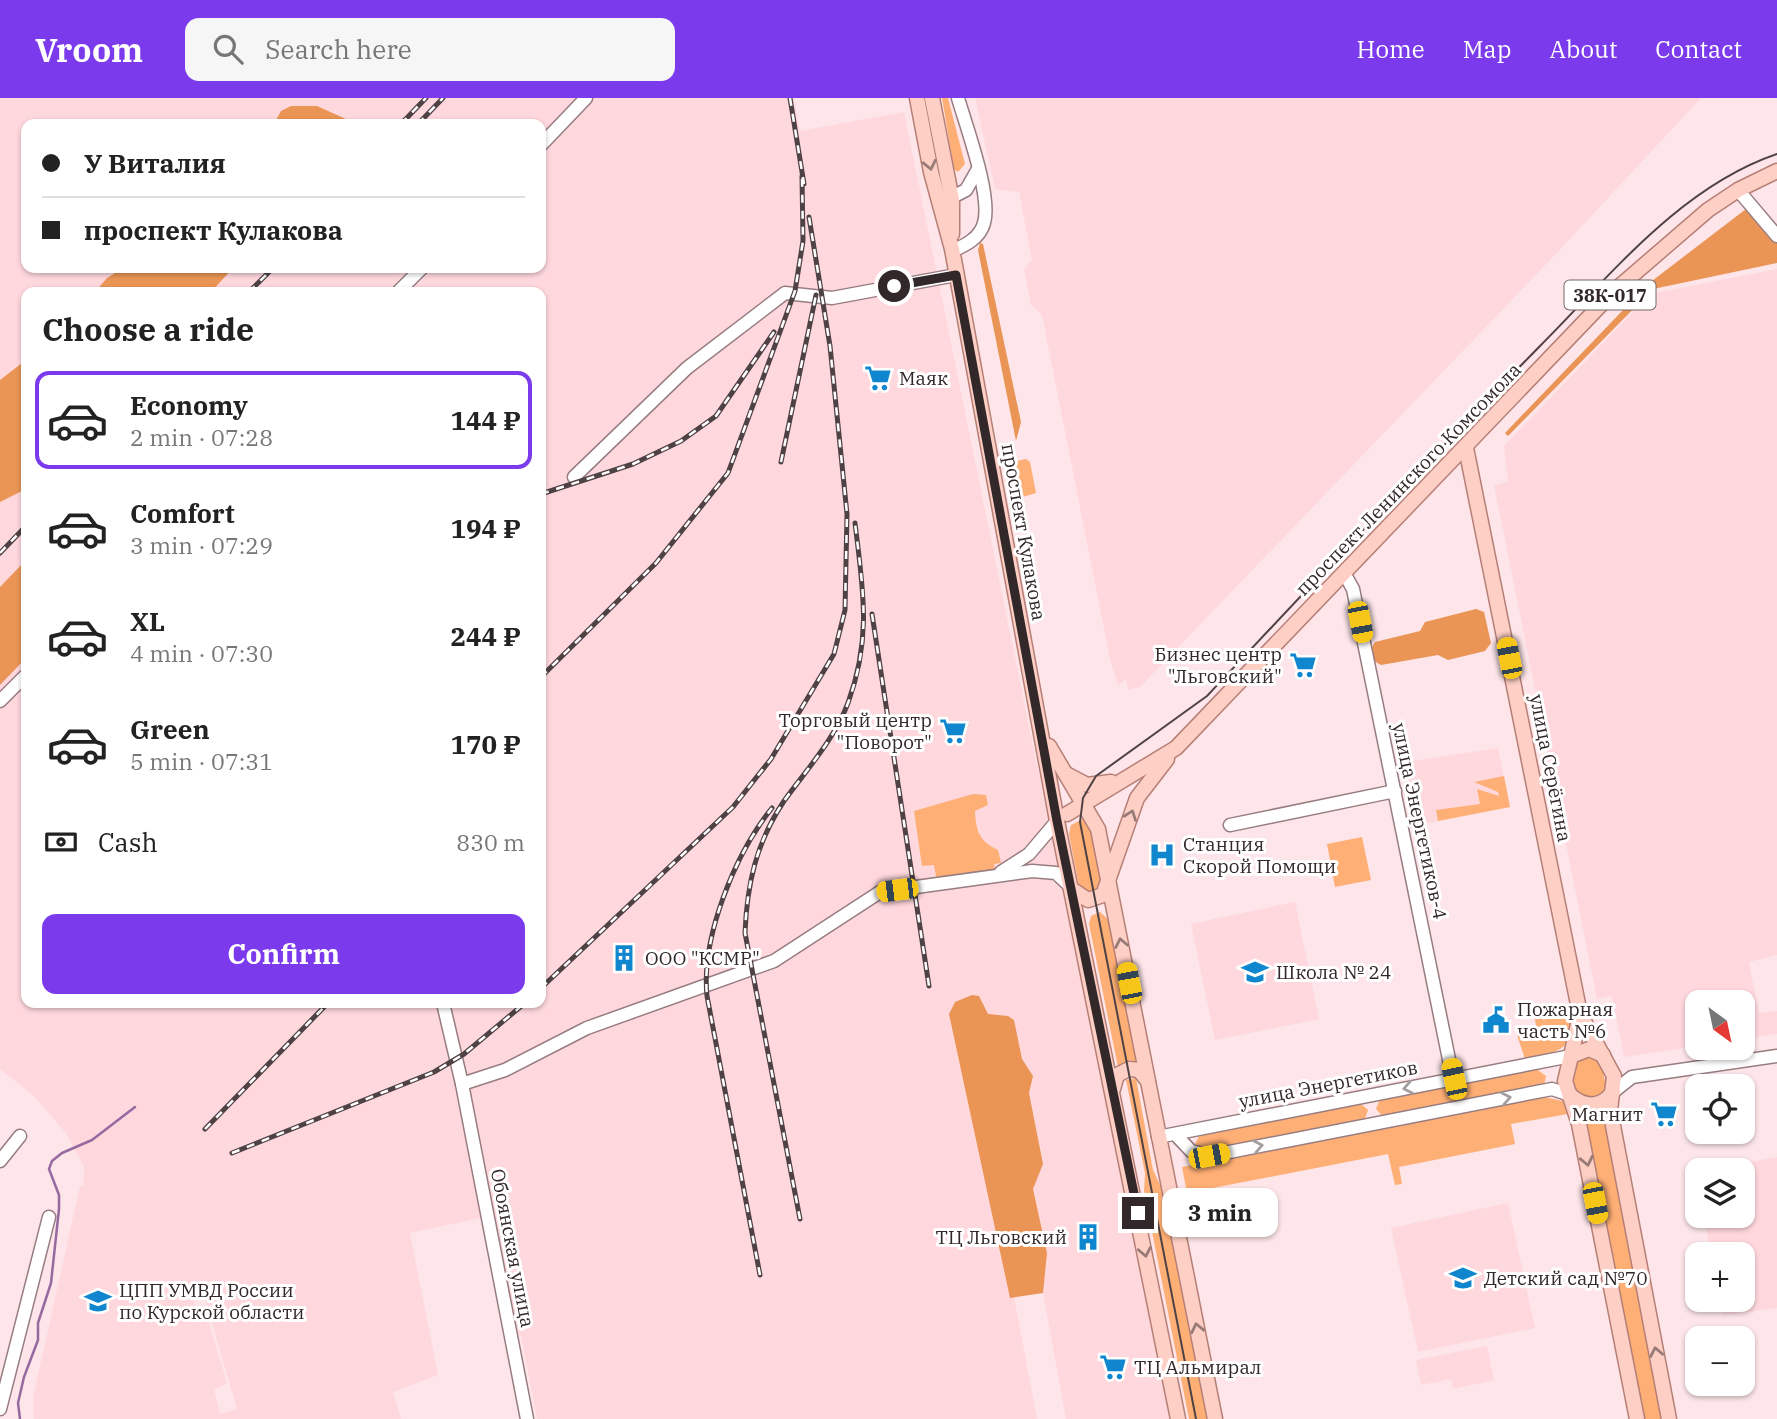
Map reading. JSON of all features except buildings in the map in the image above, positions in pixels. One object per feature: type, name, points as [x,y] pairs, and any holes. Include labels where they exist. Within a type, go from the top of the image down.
[{"type":"main road","name":"проспект Кулакова","points":[[917,98],[945,201]]},
{"type":"main road","name":"проспект Кулакова","points":[[932,98],[956,275],[1041,729],[1062,818],[1073,890]]},
{"type":"main road","name":"проспект Ленинского Комсомола","points":[[1062,818],[1083,802],[1176,748],[1613,292],[1680,233],[1738,190],[1777,171]]},
{"type":"main road","name":"улица Серёгина","points":[[1466,448],[1580,1014]]},
{"type":"main road","points":[[1041,729],[1060,768],[1098,829],[1215,1419]]},
{"type":"main road","points":[[1073,890],[1082,899],[1094,900],[1103,894],[1137,798],[1176,748]]},
{"type":"main road","points":[[1060,768],[1070,777],[1087,785],[1108,783],[1139,771]]},
{"type":"main road","points":[[1062,818],[1079,811],[1087,813],[1098,829]]},
{"type":"main road","points":[[1073,890],[1178,1419]]},
{"type":"main road","points":[[1580,1014],[1565,1071],[1582,1137],[1637,1419]]},
{"type":"main road","points":[[1580,1014],[1614,1076],[1610,1101],[1612,1122],[1669,1419]]},
{"type":"main road","points":[[1571,1056],[1589,1049],[1606,1058]]},
{"type":"main road","points":[[1113,1089],[1118,1075],[1129,1069],[1139,1070],[1148,1082]]},
{"type":"main road","points":[[1570,1095],[1585,1105],[1594,1105],[1613,1092]]},
{"type":"street","points":[[546,140],[586,98]]},
{"type":"street","points":[[952,250],[977,236],[984,222],[978,168],[958,98]]},
{"type":"street","points":[[945,201],[966,191],[978,168]]},
{"type":"street","points":[[1738,190],[1777,236]]},
{"type":"street","points":[[403,287],[417,273]]},
{"type":"street","points":[[574,477],[687,368],[785,293],[832,298],[956,275]]},
{"type":"street","name":"улица Энергетиков-4","points":[[1344,573],[1353,589],[1454,1079]]},
{"type":"street","points":[[0,701],[21,680]]},
{"type":"street","points":[[1230,825],[1395,791]]},
{"type":"street","points":[[990,877],[1029,855],[1062,818]]},
{"type":"street","points":[[462,1084],[505,1070],[587,1027],[775,961],[880,892],[1045,870],[1065,878],[1073,890]]},
{"type":"street","name":"Обоянская улица","points":[[444,1008],[462,1084],[527,1419]]},
{"type":"street","name":"улица Энергетиков","points":[[1158,1138],[1571,1056]]},
{"type":"street","points":[[1606,1058],[1620,1073],[1632,1077],[1777,1056]]},
{"type":"street","points":[[1613,1092],[1632,1077]]},
{"type":"street","points":[[1175,1134],[1191,1151],[1209,1156],[1552,1089],[1570,1095]]},
{"type":"street","points":[[0,1161],[20,1136]]},
{"type":"street","points":[[0,1409],[49,1217]]},
{"type":"shaded area","points":[[0,98],[794,98],[800,131],[904,112],[1170,1419],[1066,1419],[1043,1293],[1014,1297],[1037,1419],[537,1419],[521,1335],[515,1336],[489,1216],[410,1233],[438,1375],[393,1392],[401,1419],[34,1419],[33,1397],[80,1186],[83,1186],[84,1167],[66,1133],[34,1096],[0,1069]],"holes":[[[204,1296],[237,1409],[220,1414],[214,1390],[227,1383],[208,1320],[201,1321],[193,1299]]]},
{"type":"shaded area","points":[[942,98],[948,98],[965,164],[958,172],[954,169]]},
{"type":"shaded area","points":[[975,98],[1701,98],[1554,256],[1140,687],[1128,690],[1126,679],[1118,685],[1110,659],[1042,315],[1031,305],[1024,269],[1032,260],[1019,192],[995,189]]},
{"type":"shaded area","points":[[291,106],[317,106],[346,119],[277,119],[281,111]]},
{"type":"shaded area","points":[[1746,209],[1777,242],[1777,263],[1653,289],[1508,436],[1505,433],[1648,284]]},
{"type":"shaded area","points":[[980,243],[983,244],[1021,422],[1016,441],[978,250]]},
{"type":"shaded area","points":[[1777,269],[1777,955],[1749,962],[1754,990],[1685,990],[1685,1048],[1624,1057],[1612,996],[1597,999],[1494,485],[1508,482],[1504,446],[1650,294]]},
{"type":"shaded area","points":[[115,273],[228,273],[216,287],[99,287]]},
{"type":"shaded area","points":[[21,364],[21,492],[0,502],[0,380]]},
{"type":"shaded area","points":[[1026,459],[1030,462],[1036,493],[1016,499],[1009,463]]},
{"type":"shaded area","points":[[21,565],[21,663],[0,685],[0,587]]},
{"type":"shaded area","points":[[1476,609],[1484,612],[1491,643],[1485,651],[1448,660],[1438,655],[1381,665],[1374,661],[1371,649],[1375,642],[1420,631],[1425,622]]},
{"type":"shaded area","points":[[1498,748],[1510,807],[1418,825],[1407,762]]},
{"type":"shaded area","points":[[1504,776],[1510,807],[1438,821],[1436,810],[1480,804],[1477,789],[1499,796],[1498,792],[1474,782]]},
{"type":"shaded area","points":[[973,794],[986,795],[988,805],[975,811],[976,824],[983,839],[998,850],[1001,863],[994,864],[995,871],[937,882],[934,865],[922,866],[914,811]]},
{"type":"shaded area","points":[[1083,819],[1094,843],[1100,877],[1097,891],[1089,893],[1079,886],[1069,834],[1071,825]]},
{"type":"shaded area","points":[[1362,837],[1371,880],[1335,887],[1327,844]]},
{"type":"shaded area","name":"Школа № 24","points":[[1295,902],[1319,1019],[1215,1040],[1191,924]]},
{"type":"shaded area","points":[[1100,912],[1109,920],[1138,1063],[1130,1060],[1118,1067],[1089,924],[1091,916]]},
{"type":"shaded area","points":[[1755,993],[1759,1013],[1777,1011],[1777,1034],[1755,1037]]},
{"type":"shaded area","points":[[972,995],[979,996],[988,1014],[1008,1016],[1014,1020],[1022,1059],[1033,1076],[1029,1093],[1043,1164],[1033,1189],[1047,1253],[1043,1293],[1010,1298],[949,1014],[955,1002]]},
{"type":"shaded area","points":[[1539,1004],[1543,1020],[1558,1016],[1557,1008],[1573,1005],[1574,1030],[1565,1046],[1557,1051],[1525,1059],[1517,1035],[1537,1030],[1532,1005]]},
{"type":"shaded area","points":[[1583,1057],[1595,1059],[1602,1067],[1606,1086],[1600,1096],[1585,1098],[1574,1090],[1571,1075],[1575,1062]]},
{"type":"shaded area","points":[[1535,1068],[1546,1076],[1544,1086],[1383,1117],[1376,1109],[1380,1099]]},
{"type":"shaded area","points":[[1136,1078],[1153,1170],[1161,1187],[1207,1419],[1189,1419],[1144,1191],[1145,1173],[1126,1080]]},
{"type":"shaded area","points":[[1544,1097],[1563,1101],[1568,1114],[1511,1124],[1515,1144],[1399,1167],[1402,1184],[1395,1185],[1388,1154],[1187,1193],[1182,1167]]},
{"type":"shaded area","points":[[1360,1103],[1368,1110],[1364,1121],[1207,1152],[1195,1144],[1200,1134]]},
{"type":"shaded area","points":[[1597,1108],[1604,1113],[1665,1419],[1642,1419],[1583,1117],[1588,1110]]},
{"type":"shaded area","points":[[1777,1157],[1777,1308],[1755,1311],[1755,1242],[1709,1242],[1706,1228],[1755,1228],[1755,1161]]},
{"type":"shaded area","name":"Детский сад №70","points":[[1508,1203],[1535,1328],[1418,1352],[1391,1228]]},
{"type":"shaded area","points":[[1722,1312],[1746,1312],[1723,1315]]},
{"type":"shaded area","points":[[1487,1346],[1494,1380],[1453,1389],[1451,1379],[1421,1385],[1416,1360]]},
{"type":"waterway","points":[[20,1419],[18,1403],[24,1377],[38,1340],[38,1323],[51,1283],[59,1195],[49,1169],[52,1161],[62,1153],[92,1140],[135,1107]]},
{"type":"tram line","points":[[1196,1419],[1080,822],[1083,798],[1096,776],[1207,696],[1456,433],[1648,236],[1709,188],[1742,169],[1777,154]]},
{"type":"railway","points":[[406,119],[426,98]]},
{"type":"railway","points":[[423,119],[443,98]]},
{"type":"railway","points":[[790,98],[804,184]]},
{"type":"railway","points":[[546,672],[656,563],[728,473],[795,291],[803,241],[802,176]]},
{"type":"railway","points":[[546,983],[733,807],[771,759],[834,654],[845,610],[847,514],[830,346],[809,217]]},
{"type":"railway","points":[[254,287],[268,273]]},
{"type":"railway","points":[[781,462],[816,295]]},
{"type":"railway","points":[[546,492],[633,464],[681,441],[716,416],[774,332]]},
{"type":"railway","points":[[800,1219],[745,933],[746,915],[755,864],[766,832],[784,801],[835,729],[856,679],[864,613],[855,523]]},
{"type":"railway","points":[[0,553],[21,531]]},
{"type":"railway","points":[[872,614],[929,986]]},
{"type":"railway","points":[[760,1275],[707,996],[707,973],[709,948],[723,897],[745,848],[772,808]]},
{"type":"railway","points":[[205,1129],[323,1008]]},
{"type":"railway","points":[[232,1153],[434,1072],[464,1054],[519,1008]]},
{"type":"place","name":"Маяк","points":[[878,378]]},
{"type":"place","name":"Бизнес центр \"Льговский\"","points":[[1303,665]]},
{"type":"place","name":"Торговый центр \"Поворот\"","points":[[953,731]]},
{"type":"place","name":"Станция Скорой Помощи","points":[[1162,855]]},
{"type":"place","name":"ООО \"КСМР\"","points":[[624,958]]},
{"type":"place","name":"Школа № 24","points":[[1255,972]]},
{"type":"place","name":"Пожарная часть №6","points":[[1496,1020]]},
{"type":"place","name":"Магнит","points":[[1664,1114]]},
{"type":"place","name":"ТЦ Льговский","points":[[1088,1237]]},
{"type":"place","name":"Детский сад №70","points":[[1463,1278]]},
{"type":"place","name":"ЦПП УМВД России по Курской области","points":[[98,1301]]},
{"type":"place","name":"ТЦ Альмирал","points":[[1113,1367]]},
{"type":"route","points":[[894,286],[956,275],[1057,821],[1078,912],[1138,1213]]}]
